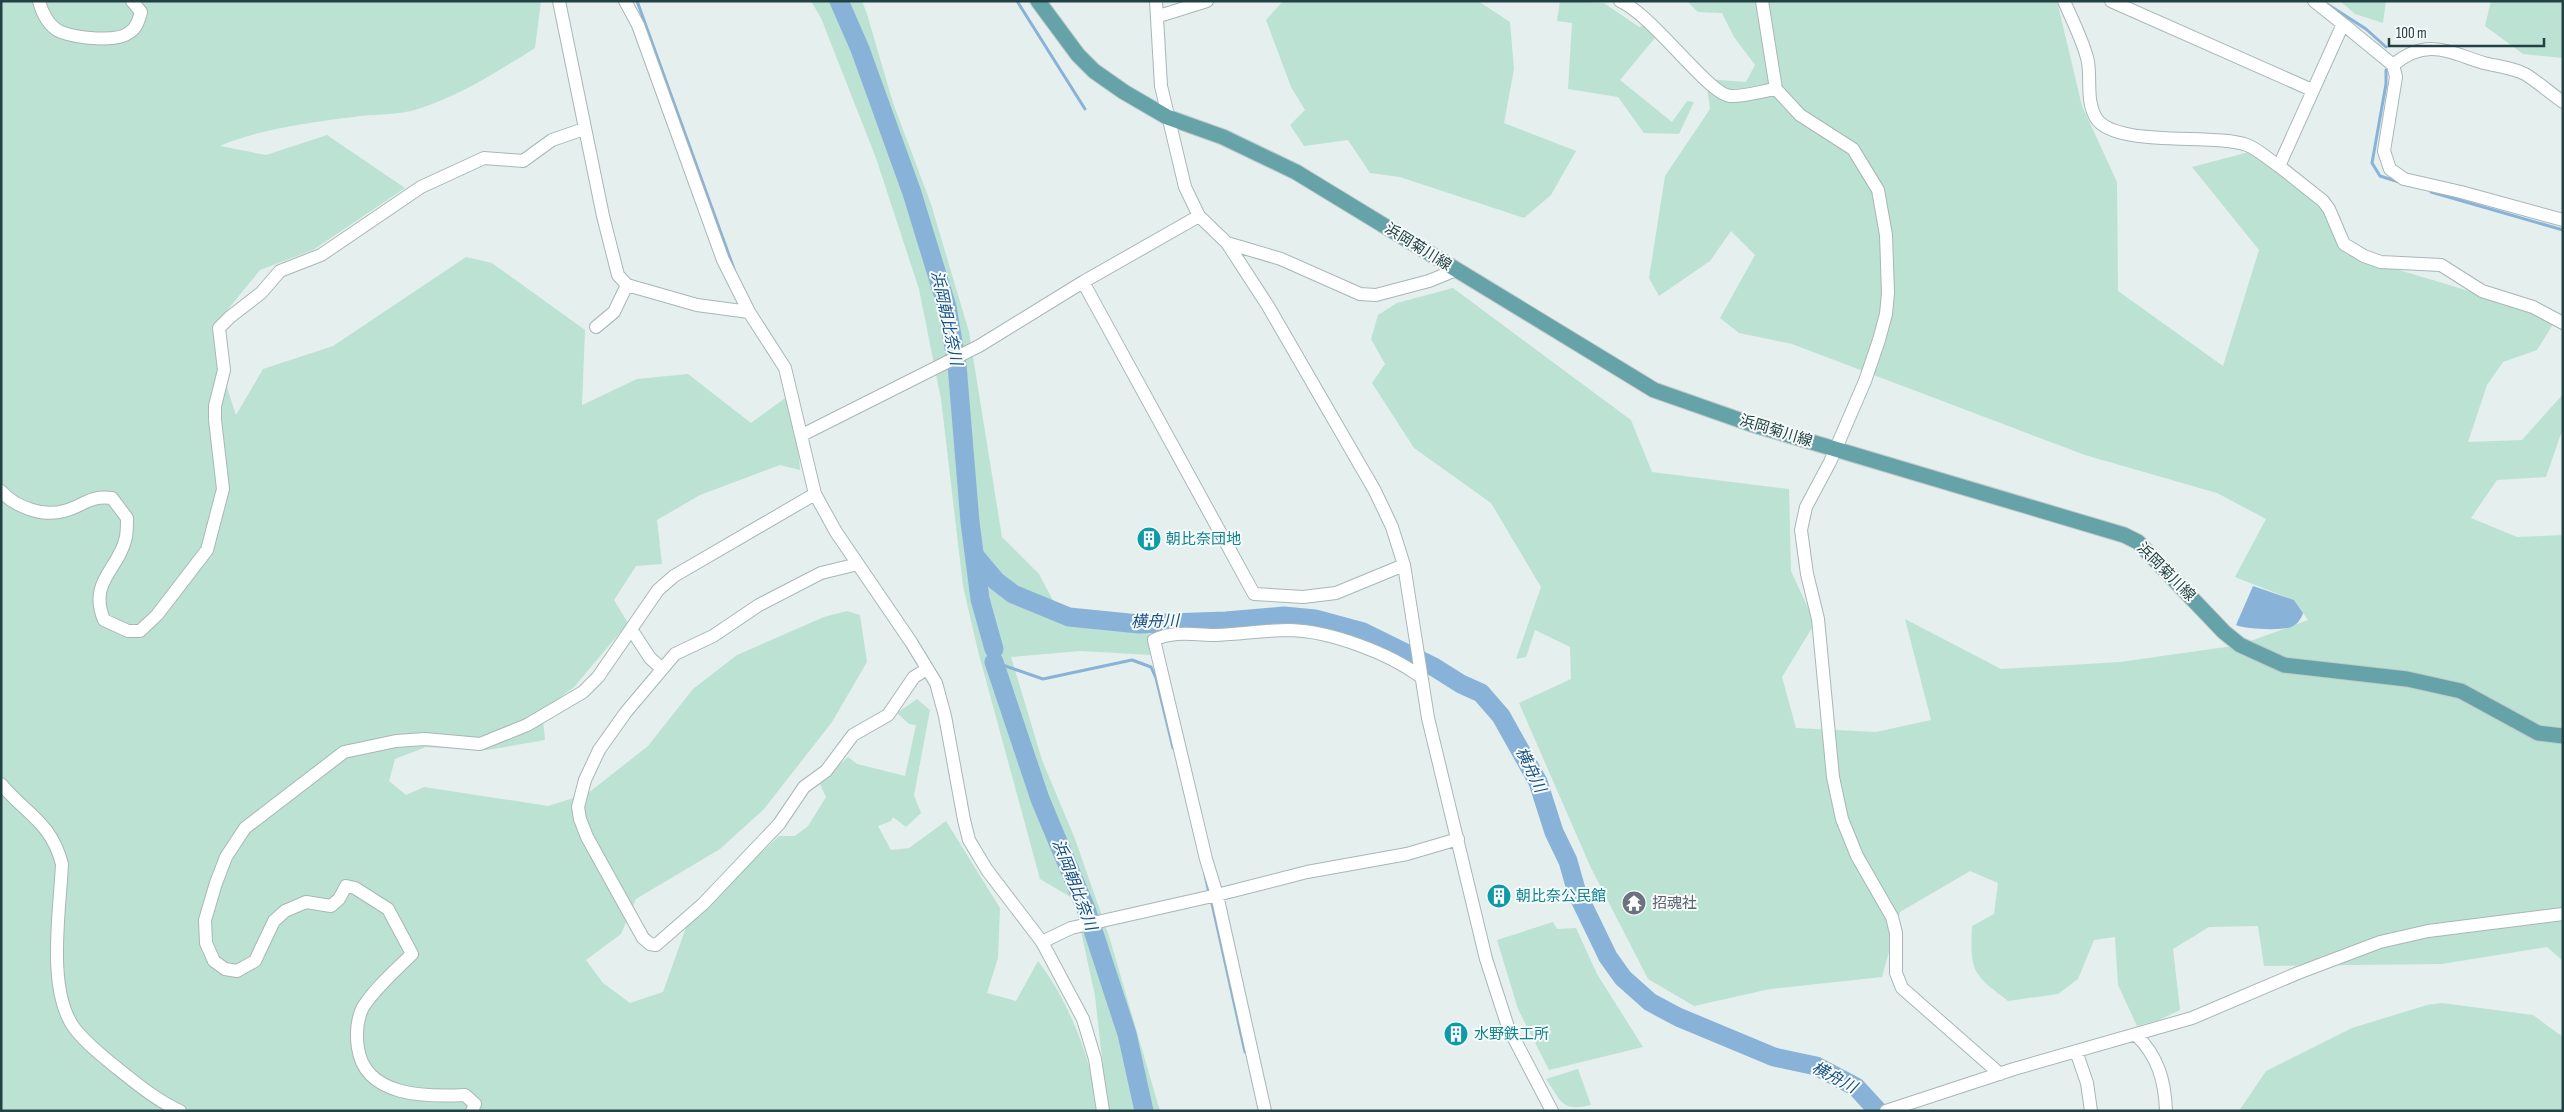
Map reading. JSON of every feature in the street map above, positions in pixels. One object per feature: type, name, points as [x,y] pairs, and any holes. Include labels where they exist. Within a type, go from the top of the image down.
[{"type":"main road","name":"浜岡菊川線","points":[[1038,1],[1078,55],[1094,71],[1167,117],[1223,137],[1296,172],[1654,390],[1692,405],[2104,529],[2138,542],[2224,632],[2240,645],[2284,665],[2408,678],[2460,691],[2538,733],[2563,736]]},
{"type":"street","points":[[39,1],[46,19],[60,32],[111,40],[130,32],[138,23],[141,12],[132,1]]},
{"type":"street","points":[[559,1],[608,241],[618,275],[628,285],[697,305],[749,312]]},
{"type":"street","points":[[1156,1],[1159,16],[1161,86],[1185,187],[1199,216],[1227,243],[1268,306],[1375,491],[1392,527],[1404,565],[1428,718],[1486,959],[1508,1027],[1552,1111]]},
{"type":"street","points":[[1159,16],[1207,1]]},
{"type":"street","points":[[1620,1],[1645,17],[1712,86],[1729,96],[1776,90]]},
{"type":"street","points":[[1762,1],[1776,90],[1800,115],[1853,149],[1878,190],[1886,235],[1888,293],[1886,314],[1865,381],[1806,507],[1801,530],[1807,574],[1818,619],[1833,777],[1842,819],[1857,856],[1892,917],[1896,933],[1896,973],[1902,988],[2000,1074]]},
{"type":"street","points":[[2064,1],[2088,60],[2090,105],[2097,119],[2105,128],[2164,138],[2212,140],[2247,145],[2279,166],[2323,201],[2329,209],[2344,244],[2364,256],[2381,262],[2441,265],[2482,291],[2533,307],[2563,323]]},
{"type":"street","points":[[2111,1],[2312,90]]},
{"type":"street","points":[[2314,1],[2393,64],[2396,77],[2384,151],[2390,169],[2404,179],[2461,192],[2563,220]]},
{"type":"street","points":[[627,5],[638,25],[722,260],[749,312],[785,368],[815,494],[858,564],[936,683],[945,716],[969,840],[987,870],[1042,942],[1083,1019],[1095,1059],[1103,1111]]},
{"type":"street","points":[[2279,166],[2343,24]]},
{"type":"street","points":[[2393,64],[2407,53],[2426,48],[2454,51],[2480,62],[2524,74],[2563,102]]},
{"type":"street","points":[[1,491],[10,502],[40,512],[64,511],[98,496],[112,498],[127,518],[126,538],[99,592],[98,606],[104,620],[128,631],[140,631],[157,615],[207,550],[222,489],[215,406],[224,370],[220,328],[230,316],[261,293],[280,271],[321,255],[421,187],[484,158],[523,161],[552,140],[584,129]]},
{"type":"street","points":[[802,434],[979,346],[1083,282],[1199,216]]},
{"type":"street","points":[[1227,243],[1281,259],[1360,294],[1376,295],[1429,281],[1456,270]]},
{"type":"street","points":[[1083,282],[1254,594],[1303,597],[1336,593],[1404,565]]},
{"type":"street","points":[[596,327],[614,312],[628,285]]},
{"type":"street","points":[[472,1111],[475,1104],[465,1095],[438,1097],[395,1090],[381,1084],[366,1071],[357,1040],[358,1024],[363,1009],[378,987],[412,954],[388,909],[355,888],[346,886],[339,899],[330,906],[306,902],[285,911],[274,921],[255,961],[237,971],[225,969],[214,961],[206,943],[205,920],[216,882],[226,857],[245,828],[344,752],[396,741],[424,739],[480,744],[527,725],[583,692],[598,677],[658,590],[674,576],[815,494]]},
{"type":"street","points":[[858,564],[821,573],[758,605],[713,636],[675,654],[661,668],[599,750],[585,780],[578,807],[580,820],[587,837],[643,938],[650,944],[656,945],[703,904],[779,824],[804,787],[826,771],[853,735],[888,715],[914,677],[927,669]]},
{"type":"street","points":[[631,629],[650,658],[661,668]]},
{"type":"street","points":[[1265,1111],[1212,896],[1188,773],[1154,640],[1166,634],[1232,634],[1291,630],[1360,646],[1412,670],[1421,677]]},
{"type":"street","points":[[1,784],[49,831],[62,864],[57,975],[65,1009],[74,1028],[96,1051],[150,1094],[180,1111]]},
{"type":"street","points":[[1042,942],[1071,928],[1307,872],[1407,854],[1458,839]]},
{"type":"street","points":[[1888,1110],[2000,1074],[2192,1018],[2298,973],[2380,942],[2466,925],[2563,914]]},
{"type":"street","points":[[2136,1035],[2160,1068],[2165,1091],[2166,1111]]},
{"type":"street","points":[[2076,1051],[2087,1083],[2091,1111]]},
{"type":"green space","points":[[1,1],[541,1],[535,48],[478,82],[434,104],[411,111],[289,126],[252,135],[220,146],[266,155],[327,135],[405,188],[313,250],[260,270],[224,314],[219,363],[236,415],[263,369],[333,346],[466,257],[492,263],[585,330],[582,405],[637,379],[688,374],[751,423],[788,396],[797,433],[800,470],[780,465],[700,495],[657,520],[662,564],[636,566],[614,600],[628,623],[574,687],[542,711],[545,740],[488,750],[426,747],[395,759],[389,781],[406,795],[424,787],[548,806],[587,794],[648,746],[693,689],[737,655],[824,617],[847,611],[860,615],[867,662],[832,722],[764,809],[720,849],[636,899],[621,934],[586,960],[603,983],[630,1003],[663,992],[689,919],[779,836],[795,836],[808,826],[826,797],[819,782],[848,757],[857,764],[905,776],[916,725],[909,724],[897,713],[917,699],[930,710],[914,795],[921,813],[906,827],[893,817],[891,821],[878,826],[891,850],[909,848],[946,821],[1000,908],[998,958],[987,993],[1016,1001],[1038,961],[1055,986],[1081,1040],[1093,1079],[1097,1111],[1,1111]]},
{"type":"green space","points":[[811,1],[862,1],[867,14],[893,103],[931,204],[969,332],[1002,537],[1039,574],[1058,610],[1148,629],[1151,655],[1081,651],[1011,657],[1042,760],[1075,839],[1109,936],[1160,1111],[1108,1111],[1095,996],[1074,899],[1040,879],[978,651],[963,586],[941,399],[919,289],[876,158],[821,18]]},
{"type":"green space","points":[[1283,1],[1478,1],[1510,22],[1514,69],[1504,123],[1576,151],[1551,195],[1524,218],[1400,177],[1370,173],[1348,140],[1304,146],[1290,125],[1305,110],[1291,87],[1266,20]]},
{"type":"green space","points":[[1560,1],[1604,3],[1639,27],[1650,23],[1659,33],[1620,80],[1672,122],[1687,101],[1694,102],[1679,134],[1644,133],[1618,97],[1568,89],[1572,23],[1557,21]]},
{"type":"green space","points":[[1687,1],[2057,1],[2082,106],[2117,182],[2118,291],[2223,366],[2259,250],[2192,167],[2249,152],[2292,182],[2325,213],[2346,254],[2512,304],[2555,321],[2537,350],[2503,362],[2487,385],[2468,442],[2522,440],[2563,394],[2563,428],[2546,477],[2497,480],[2471,518],[2517,537],[2563,535],[2563,961],[2547,947],[2442,964],[2264,966],[2258,926],[2209,927],[2173,949],[2180,1010],[2159,1020],[2137,1026],[2118,985],[2115,937],[2094,940],[2078,979],[2058,994],[2008,1001],[1987,984],[1980,977],[1973,962],[1972,926],[1994,914],[1998,883],[1970,871],[1900,912],[1882,977],[1770,989],[1694,1006],[1648,979],[1591,868],[1519,703],[1571,679],[1570,647],[1535,630],[1526,657],[1516,659],[1541,587],[1491,503],[1414,448],[1372,383],[1385,364],[1371,339],[1378,315],[1397,303],[1453,288],[1631,420],[1652,472],[1789,489],[1791,571],[1815,623],[1782,677],[1796,728],[1876,732],[1931,720],[1905,619],[2001,669],[2120,662],[2240,645],[2308,620],[2294,600],[2235,577],[2266,519],[2217,493],[2085,455],[1792,344],[1739,333],[1720,318],[1755,255],[1731,231],[1710,261],[1659,296],[1649,278],[1665,176],[1710,109],[1706,79],[1746,82],[1755,65],[1734,37],[1722,13],[1698,12]]},
{"type":"green space","points":[[2340,1],[2386,1],[2383,23],[2355,14]]},
{"type":"green space","points":[[2491,1],[2563,1],[2563,58],[2523,54],[2485,26]]},
{"type":"green space","points":[[1553,922],[1557,929],[1576,928],[1597,974],[1643,1047],[1549,1070],[1518,1009],[1497,940]]},
{"type":"green space","points":[[2442,1003],[2533,1015],[2563,1037],[2563,1111],[2239,1111],[2266,1071],[2352,1028],[2427,1005]]},
{"type":"green space","points":[[1578,1069],[1591,1105],[1581,1107],[1568,1106],[1559,1099],[1546,1079]]},
{"type":"water","points":[[2253,586],[2294,600],[2303,613],[2298,622],[2291,627],[2279,629],[2236,625]]},
{"type":"waterway","points":[[637,1],[734,269]]},
{"type":"waterway","name":"浜岡朝比奈川","points":[[839,1],[860,49],[912,193],[947,307],[957,365],[970,522],[980,599],[994,649]]},
{"type":"waterway","points":[[1017,1],[1085,109]]},
{"type":"waterway","points":[[2324,2],[2366,29],[2386,47]]},
{"type":"waterway","points":[[2386,70],[2386,84],[2372,163],[2380,176],[2399,182]]},
{"type":"waterway","points":[[2431,192],[2563,230]]},
{"type":"waterway","name":"横舟川","points":[[976,557],[996,581],[1013,594],[1069,617],[1139,624],[1226,621],[1284,616],[1315,619],[1363,632],[1434,667],[1461,684],[1481,693],[1501,716],[1538,782],[1554,832],[1568,861],[1577,893],[1608,957],[1623,978],[1650,1002],[1678,1017],[1774,1057],[1816,1066],[1856,1087],[1878,1111]]},
{"type":"waterway","points":[[994,649],[994,662],[1043,679],[1132,660],[1151,667],[1156,678],[1173,748]]},
{"type":"waterway","name":"浜岡朝比奈川","points":[[994,662],[1040,799],[1086,909],[1127,1034],[1144,1111]]},
{"type":"waterway","points":[[1205,875],[1209,893]]},
{"type":"waterway","points":[[1211,899],[1245,1052]]},
{"type":"place","name":"朝比奈団地","points":[[1149,539]]},
{"type":"place","name":"朝比奈公民館","points":[[1499,896]]},
{"type":"place","name":"招魂社","points":[[1634,903]]},
{"type":"place","name":"水野鉄工所","points":[[1456,1034]]}]
